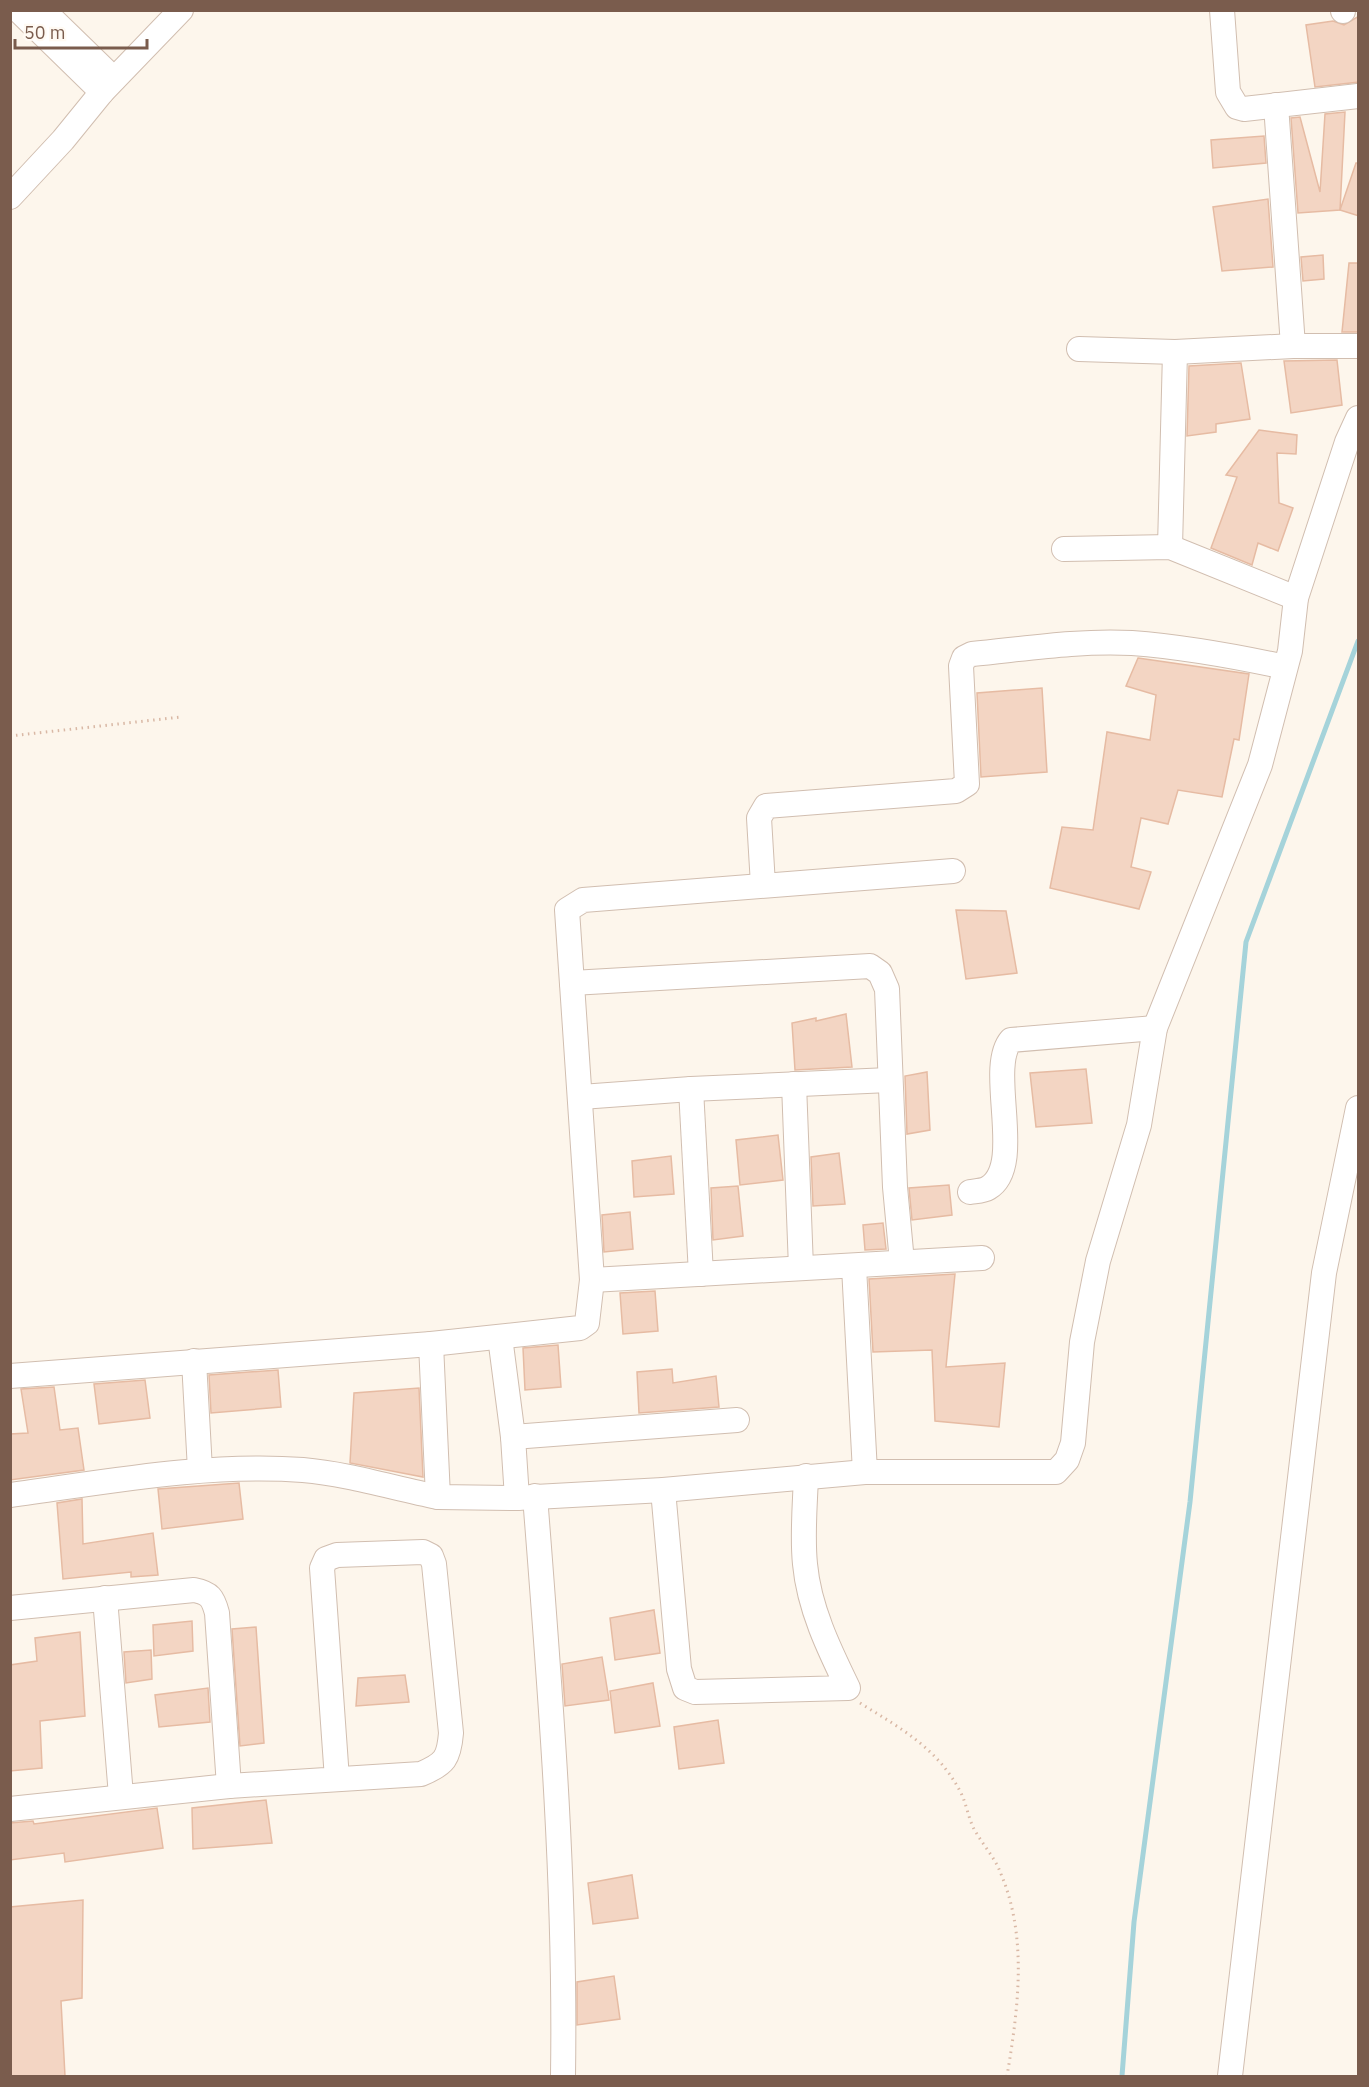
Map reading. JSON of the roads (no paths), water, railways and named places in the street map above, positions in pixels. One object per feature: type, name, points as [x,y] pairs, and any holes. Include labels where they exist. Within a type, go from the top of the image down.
[{"type":"street","points":[[18,10],[108,86]]},
{"type":"street","points":[[43,10],[108,86]]},
{"type":"street","points":[[10,196],[63,140],[108,86],[181,10]]},
{"type":"street","points":[[1222,10],[1231,100],[1237,107],[1244,109],[1359,96]]},
{"type":"street","points":[[1276,105],[1293,346]]},
{"type":"street","points":[[1079,349],[1175,352],[1293,346],[1359,346]]},
{"type":"street","points":[[1170,547],[1175,352]]},
{"type":"street","points":[[10,1495],[200,1470],[303,1470],[345,1476],[375,1485],[438,1497],[526,1497],[663,1490],[865,1472],[1056,1472],[1067,1460],[1073,1443],[1086,1319],[1098,1262],[1139,1125],[1155,1028],[1260,765],[1285,667],[1296,598],[1347,442],[1359,418]]},
{"type":"street","points":[[1064,549],[1170,547],[1296,598]]},
{"type":"street","points":[[764,885],[759,818],[766,806],[956,791],[967,784],[961,666],[964,658],[972,654],[1056,646],[1129,643],[1202,650],[1285,667]]},
{"type":"street","points":[[10,1376],[194,1360],[431,1344],[580,1328],[587,1323],[592,1280],[567,910],[576,903],[764,885],[953,871]]},
{"type":"street","points":[[572,983],[870,966],[880,973],[887,989],[890,1080],[902,1262]]},
{"type":"street","points":[[970,1192],[987,1189],[996,1182],[1002,1170],[1005,1116],[1003,1060],[1005,1048],[1011,1040],[1155,1028]]},
{"type":"street","points":[[581,1096],[890,1080]]},
{"type":"street","points":[[794,1084],[801,1268]]},
{"type":"street","points":[[691,1089],[701,1274]]},
{"type":"street","points":[[1230,2076],[1324,1274],[1359,1108]]},
{"type":"street","points":[[592,1280],[982,1258]]},
{"type":"street","points":[[854,1267],[865,1472]]},
{"type":"street","points":[[500,1337],[513,1437],[526,1497],[556,1775],[563,1967],[563,2076]]},
{"type":"street","points":[[431,1344],[438,1497]]},
{"type":"street","points":[[194,1360],[200,1470]]},
{"type":"street","points":[[513,1437],[737,1420]]},
{"type":"street","points":[[663,1490],[679,1669],[685,1688],[695,1692],[848,1688],[831,1653],[813,1604],[805,1566],[803,1532],[806,1476]]},
{"type":"street","points":[[10,1809],[228,1786],[421,1774],[437,1767],[449,1754],[451,1733],[434,1564],[431,1556],[423,1552],[337,1556],[326,1559],[322,1568],[337,1779]]},
{"type":"street","points":[[10,1608],[194,1590],[207,1592],[214,1600],[228,1786]]},
{"type":"street","points":[[105,1598],[122,1796]]},
{"type":"waterway","points":[[1122,2076],[1134,1922],[1190,1502],[1246,942],[1358,641]]}]
